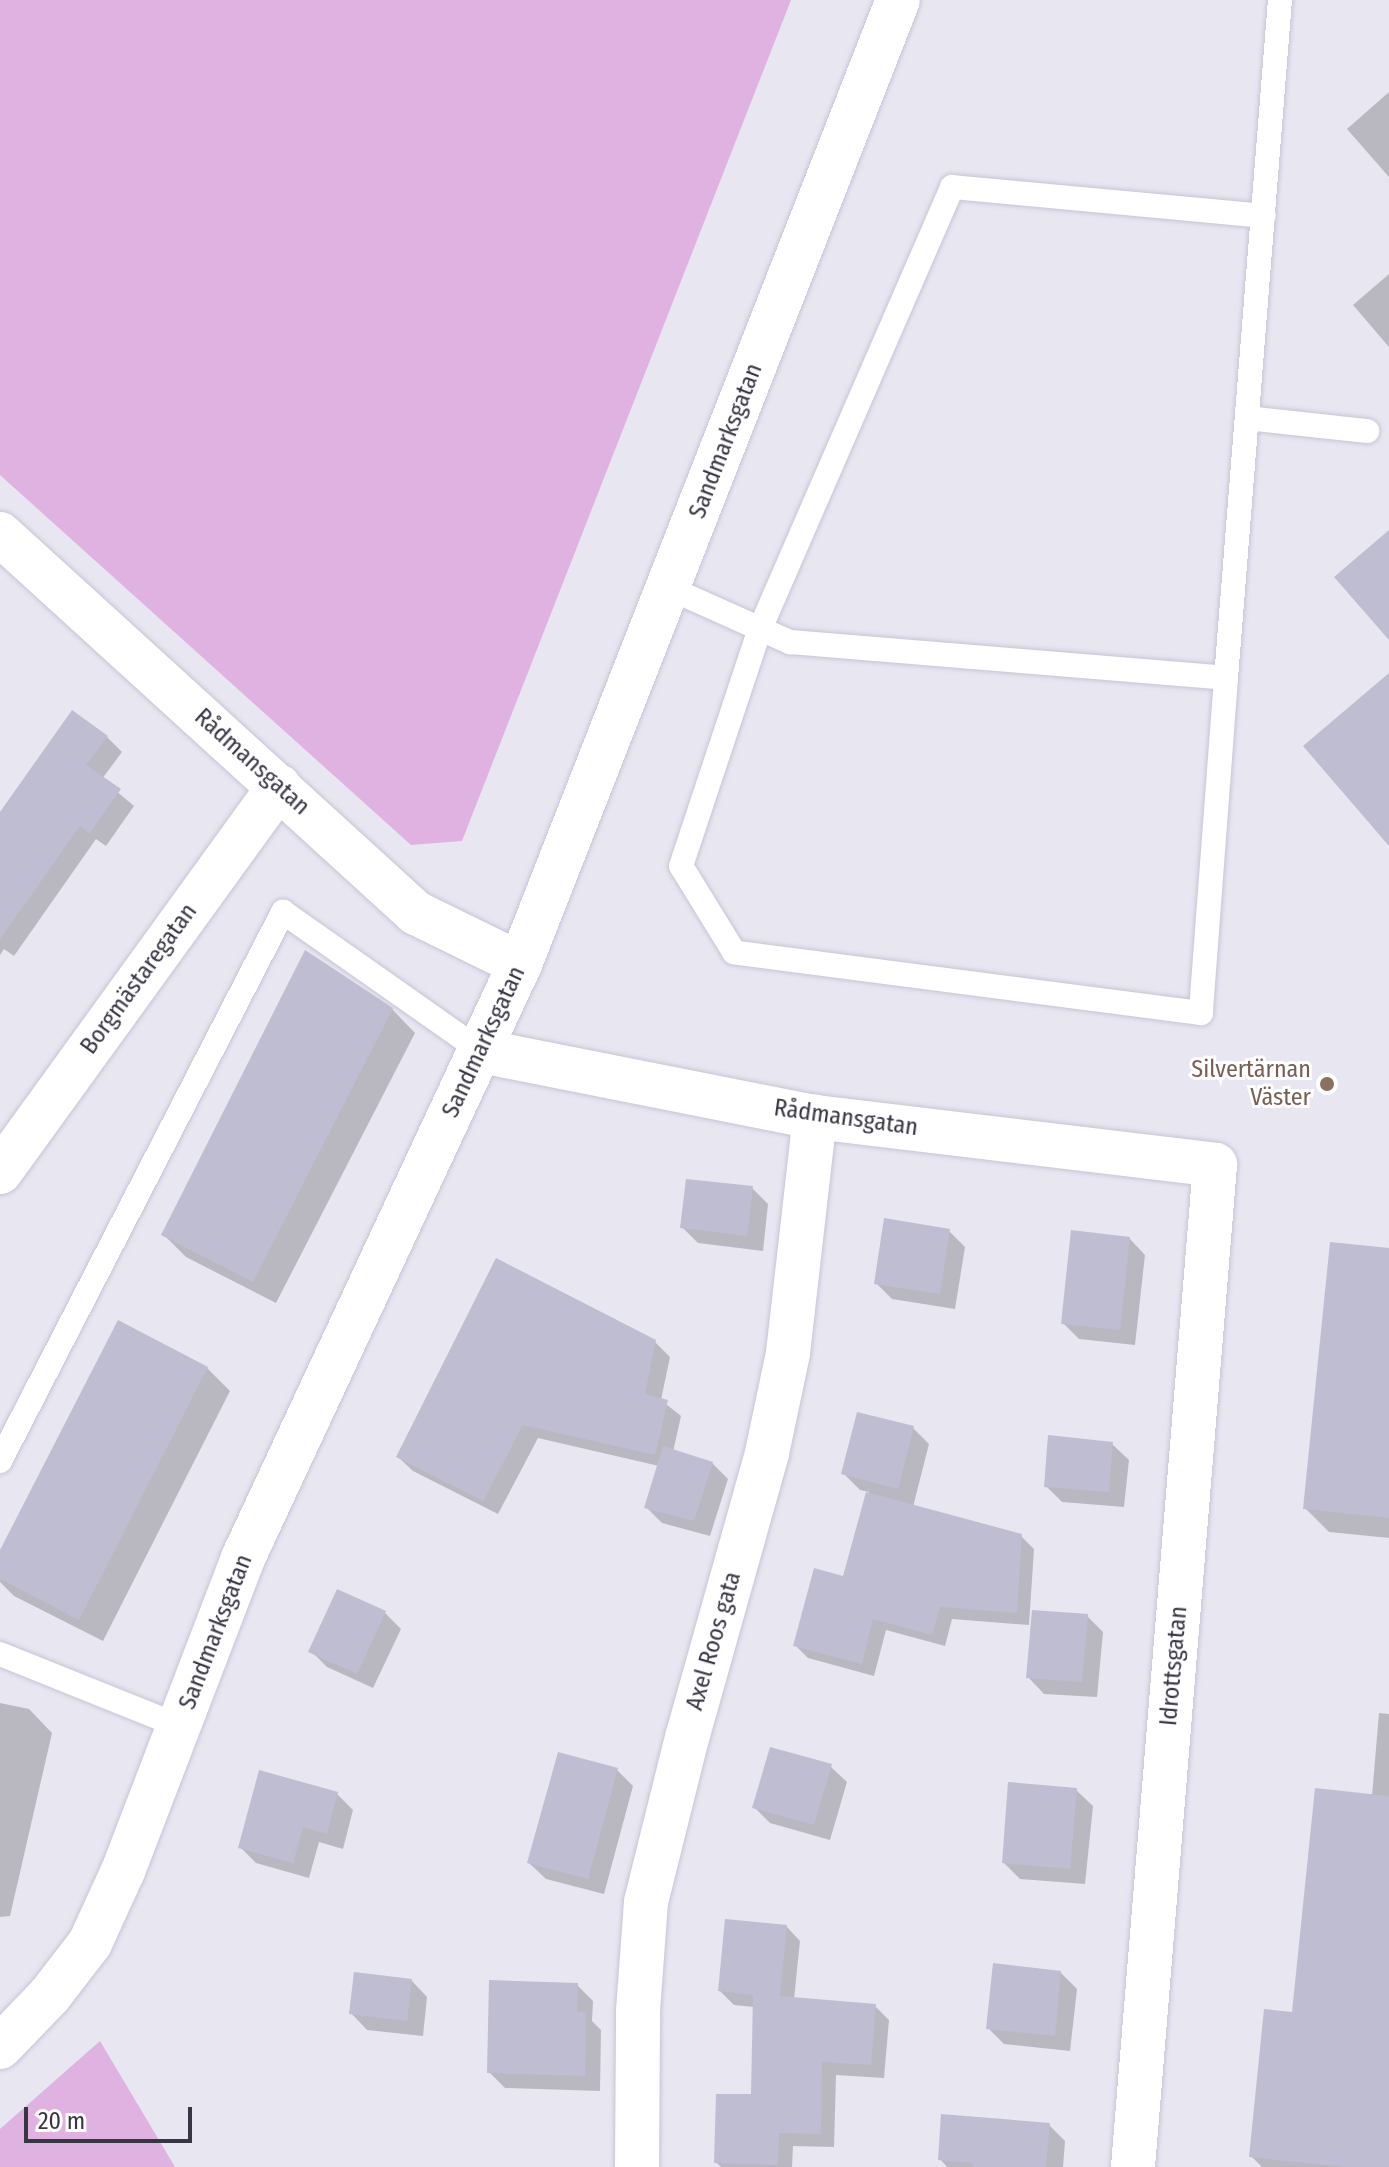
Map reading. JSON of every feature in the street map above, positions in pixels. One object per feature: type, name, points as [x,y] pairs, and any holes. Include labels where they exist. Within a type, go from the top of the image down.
[{"type":"street","name":"Sandmarksgatan","points":[[0,2047],[50,1995],[90,1943],[123,1871],[243,1558],[520,964],[898,0]]},
{"type":"street","name":"Rådmansgatan","points":[[0,534],[416,913],[520,964]]},
{"type":"street","name":"Borgmästaregatan","points":[[0,1172],[279,786]]},
{"type":"street","name":"Rådmansgatan","points":[[481,1051],[815,1117],[1215,1165]]},
{"type":"street","name":"Axel Roos gata","points":[[637,2167],[638,2011],[646,1902],[687,1738],[767,1453],[788,1353],[815,1117]]},
{"type":"street","name":"Idrottsgatan","points":[[1133,2167],[1215,1165]]},
{"type":"lane","points":[[1264,216],[952,187],[760,629],[681,866],[734,952],[1201,1013],[1226,678],[1264,216],[1280,0]]},
{"type":"lane","points":[[1247,418],[1367,431]]},
{"type":"lane","points":[[669,588],[790,642],[1226,678]]},
{"type":"lane","points":[[0,1461],[283,912],[481,1051]]},
{"type":"lane","points":[[0,1654],[179,1726]]},
{"type":"shaded area","points":[[0,0],[791,0],[462,841],[411,845],[0,475]]},
{"type":"shaded area","points":[[100,2041],[175,2167],[0,2167],[0,2129]]},
{"type":"building","points":[[1389,530],[1389,640],[1334,577]]},
{"type":"building","points":[[1389,673],[1389,846],[1303,746]]},
{"type":"building","points":[[72,710],[108,736],[86,765],[121,789],[90,833],[80,826],[0,939],[0,812]]},
{"type":"building","points":[[305,950],[393,1008],[253,1282],[161,1235]]},
{"type":"building","points":[[686,1179],[753,1186],[747,1236],[680,1228]]},
{"type":"building","points":[[884,1218],[950,1229],[940,1294],[874,1284]]},
{"type":"building","points":[[1071,1230],[1130,1237],[1120,1330],[1061,1324]]},
{"type":"building","points":[[1330,1242],[1389,1248],[1389,1518],[1303,1509]]},
{"type":"building","points":[[496,1258],[656,1340],[645,1394],[668,1400],[655,1455],[523,1425],[483,1501],[396,1457]]},
{"type":"building","points":[[118,1320],[208,1367],[79,1620],[0,1579],[0,1550]]},
{"type":"building","points":[[857,1412],[914,1426],[898,1489],[841,1474]]},
{"type":"building","points":[[1048,1435],[1113,1442],[1109,1492],[1044,1487]]},
{"type":"building","points":[[663,1446],[713,1462],[694,1521],[644,1508]]},
{"type":"building","points":[[866,1492],[1022,1534],[1017,1613],[940,1607],[932,1635],[873,1619],[862,1664],[793,1646],[814,1568],[843,1576]]},
{"type":"building","points":[[337,1589],[386,1611],[357,1674],[308,1652]]},
{"type":"building","points":[[1032,1610],[1088,1614],[1082,1682],[1026,1678]]},
{"type":"building","points":[[770,1747],[832,1764],[814,1825],[752,1808]]},
{"type":"building","points":[[558,1752],[618,1768],[588,1879],[527,1863]]},
{"type":"building","points":[[259,1770],[338,1792],[327,1834],[303,1827],[293,1863],[238,1848]]},
{"type":"building","points":[[1008,1782],[1077,1788],[1070,1869],[1002,1863]]},
{"type":"building","points":[[1315,1788],[1389,1796],[1389,2167],[1347,2167],[1249,2157],[1264,2009],[1292,2012]]},
{"type":"building","points":[[725,1919],[787,1925],[780,1996],[876,2004],[871,2065],[822,2062],[821,2134],[779,2133],[778,2165],[714,2163],[716,2094],[751,2094],[753,1995],[718,1991]]},
{"type":"building","points":[[993,1963],[1061,1971],[1055,2036],[986,2029]]},
{"type":"building","points":[[354,1972],[412,1979],[407,2021],[349,2014]]},
{"type":"building","points":[[489,1980],[578,1983],[577,2012],[586,2012],[585,2076],[487,2073]]},
{"type":"building","points":[[941,2114],[1050,2123],[1046,2167],[973,2167],[973,2163],[938,2160]]},
{"type":"place","name":"Silvertärnan Väster","points":[[1327,1084]]}]
